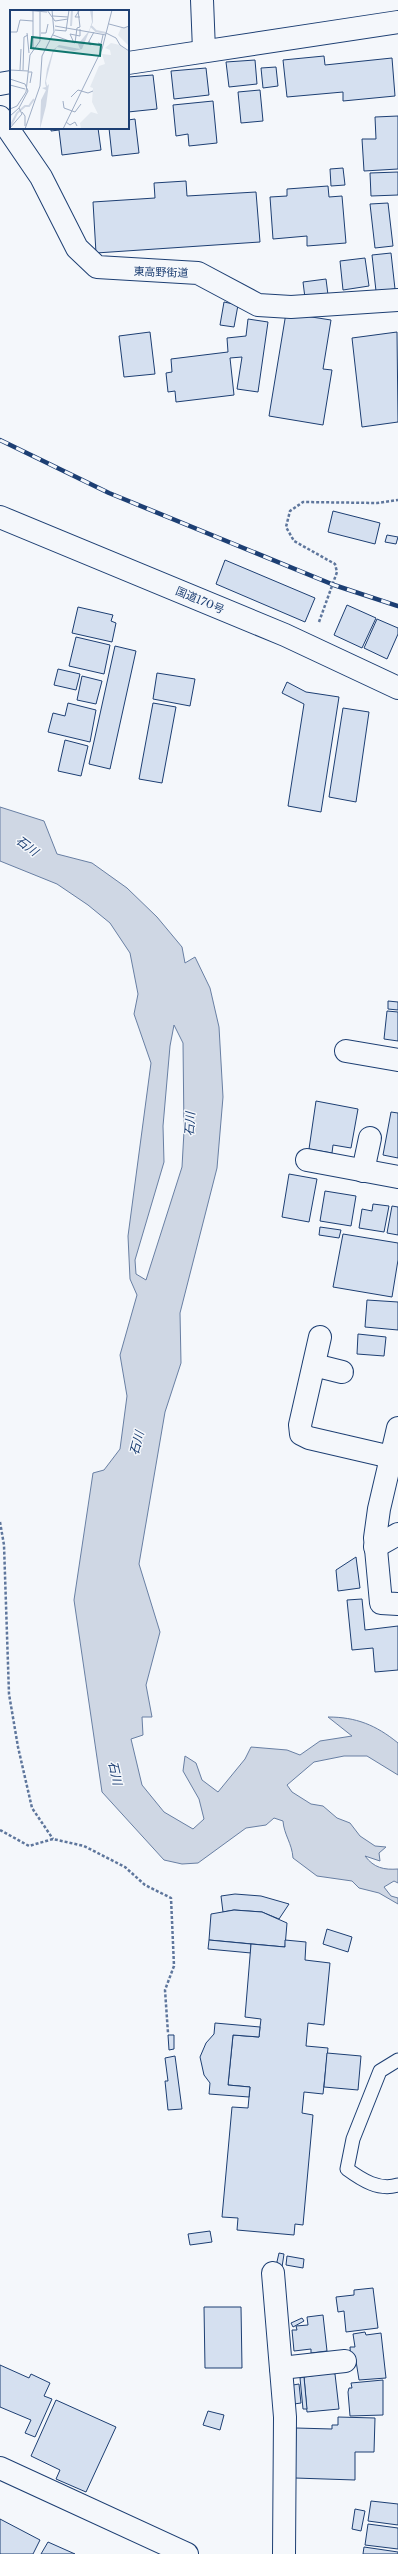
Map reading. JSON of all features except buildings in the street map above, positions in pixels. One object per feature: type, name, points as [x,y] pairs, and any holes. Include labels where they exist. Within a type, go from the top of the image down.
[{"type":"main road","points":[[202,0],[204,50]]},
{"type":"main road","points":[[129,63],[204,50],[398,22]]},
{"type":"main road","points":[[0,84],[10,82]]},
{"type":"main road","name":"東高野街道","points":[[0,116],[41,177],[77,248],[97,267],[198,273],[258,305],[291,307],[398,300]]},
{"type":"main road","name":"国道170号","points":[[0,517],[309,646],[398,688]]},
{"type":"main road","points":[[346,1051],[398,1060]]},
{"type":"main road","points":[[363,1171],[370,1138]]},
{"type":"main road","points":[[307,1160],[398,1177]]},
{"type":"main road","points":[[320,1337],[300,1425],[301,1434],[309,1438],[391,1457]]},
{"type":"main road","points":[[314,1365],[342,1372]]},
{"type":"main road","points":[[398,1428],[379,1509],[375,1547],[381,1603],[398,1604]]},
{"type":"main road","points":[[375,1547],[398,1534]]},
{"type":"main road","points":[[273,2273],[285,2417],[284,2554]]},
{"type":"main road","points":[[281,2368],[345,2361]]},
{"type":"main road","points":[[0,2468],[187,2554]]},
{"type":"lane","points":[[398,2060],[380,2071],[353,2139],[347,2169],[363,2181],[388,2188],[398,2185]]},
{"type":"path","points":[[309,646],[337,572],[335,564],[294,541],[286,526],[290,511],[303,502],[369,503],[398,500]]},
{"type":"path","points":[[0,1522],[4,1545],[10,1694],[17,1740],[32,1808],[53,1838]]},
{"type":"path","points":[[0,1830],[29,1846],[53,1838],[84,1846],[126,1867],[146,1885],[171,1898],[174,1966],[165,1990],[168,2033]]},
{"type":"water","name":"石川","points":[[0,807],[44,821],[57,854],[92,863],[127,888],[157,917],[182,947],[185,963],[195,957],[210,988],[219,1027],[223,1097],[217,1168],[180,1313],[181,1363],[165,1412],[139,1564],[160,1632],[146,1685],[152,1717],[142,1717],[143,1735],[131,1739],[142,1785],[164,1812],[193,1829],[204,1819],[199,1799],[183,1771],[185,1756],[196,1763],[202,1780],[218,1792],[245,1759],[251,1747],[287,1750],[300,1755],[320,1741],[352,1736],[328,1717],[357,1720],[374,1727],[398,1743],[398,1775],[367,1756],[344,1756],[314,1762],[287,1785],[292,1792],[311,1804],[323,1806],[337,1818],[350,1823],[360,1836],[375,1846],[386,1847],[379,1853],[380,1861],[365,1856],[376,1866],[388,1869],[398,1869],[398,1883],[394,1881],[384,1887],[391,1896],[398,1898],[398,1904],[379,1893],[359,1888],[352,1881],[317,1876],[293,1858],[283,1821],[274,1818],[266,1825],[246,1828],[198,1863],[182,1864],[164,1860],[102,1792],[74,1600],[93,1473],[104,1470],[120,1449],[127,1396],[120,1355],[137,1295],[130,1279],[128,1236],[151,1063],[134,1014],[138,994],[130,953],[110,923],[88,905],[57,884],[0,861]],"holes":[[[174,1025],[183,1043],[184,1131],[182,1167],[146,1280],[136,1274],[135,1260],[164,1162],[163,1126],[170,1046]]]},
{"type":"railway","points":[[0,440],[109,493],[334,585],[398,606]]}]
